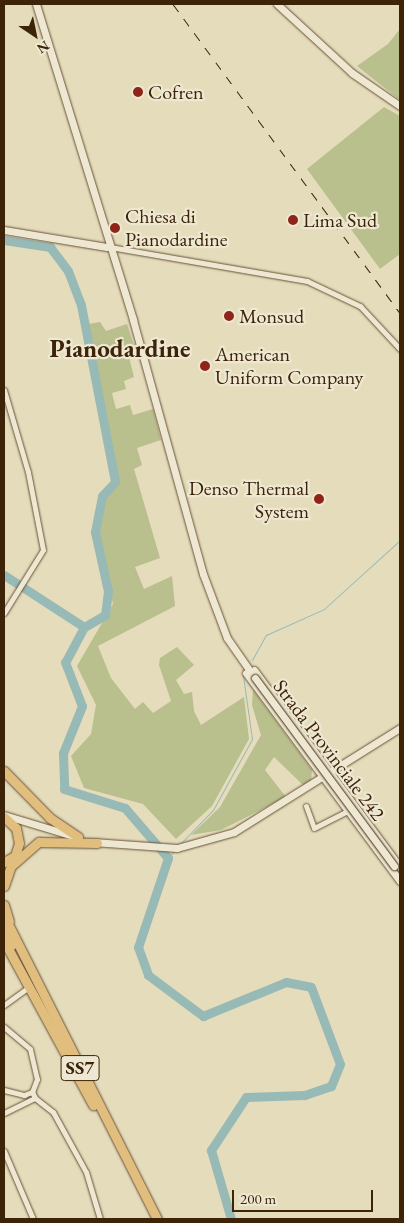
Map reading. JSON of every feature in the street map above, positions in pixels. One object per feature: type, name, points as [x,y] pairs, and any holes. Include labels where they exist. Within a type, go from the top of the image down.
[{"type":"highway","points":[[4,771],[50,818],[78,837]]},
{"type":"highway","points":[[4,816],[16,828],[19,842],[15,856],[4,862]]},
{"type":"highway","points":[[4,886],[11,866],[39,842],[97,843]]},
{"type":"highway","points":[[4,905],[22,954]]},
{"type":"highway","name":"SS7","points":[[4,916],[157,1219]]},
{"type":"highway","points":[[4,930],[30,986]]},
{"type":"highway","name":"SS7","points":[[4,940],[30,986],[151,1219]]},
{"type":"street","points":[[36,4],[107,247],[133,320],[203,574],[252,683],[322,780],[400,881]]},
{"type":"street","points":[[277,4],[352,73],[400,106]]},
{"type":"street","points":[[4,230],[307,281],[360,306],[400,349]]},
{"type":"street","points":[[4,390],[26,462],[43,546],[4,613]]},
{"type":"street","points":[[239,656],[334,772],[397,866],[400,874]]},
{"type":"street","name":"Strada Provinciale 242","points":[[239,656],[397,866]]},
{"type":"street","points":[[4,816],[97,843],[177,848],[234,832],[311,787],[400,728]]},
{"type":"street","points":[[322,758],[345,763]]},
{"type":"street","points":[[342,784],[345,763]]},
{"type":"street","points":[[311,787],[316,770]]},
{"type":"street","points":[[311,787],[329,789]]},
{"type":"street","points":[[306,806],[314,828],[346,812]]},
{"type":"street","points":[[4,1005],[30,986]]},
{"type":"street","points":[[4,1027],[30,1049],[37,1079],[32,1092],[35,1098],[66,1129],[86,1172],[100,1219]]},
{"type":"street","points":[[4,1090],[24,1095],[32,1092]]},
{"type":"street","points":[[4,1113],[35,1098]]},
{"type":"street","points":[[4,1151],[33,1219]]},
{"type":"green space","points":[[400,29],[400,100],[357,66],[388,44]]},
{"type":"green space","points":[[384,107],[400,116],[400,254],[380,269],[307,169]]},
{"type":"green space","points":[[100,322],[106,331],[127,324],[137,354],[129,357],[134,377],[124,381],[126,389],[112,393],[116,409],[130,405],[133,415],[153,409],[161,440],[137,448],[142,465],[134,469],[160,558],[135,567],[144,589],[172,576],[175,606],[98,646],[111,678],[135,709],[143,702],[153,713],[171,701],[159,665],[160,658],[177,647],[194,665],[176,680],[184,694],[192,692],[194,711],[201,725],[244,697],[249,739],[212,806],[176,839],[143,804],[84,788],[71,756],[91,734],[96,705],[77,666],[113,604],[97,532],[104,501],[117,483],[88,324]]},
{"type":"green space","points":[[253,690],[312,770],[311,781],[304,786],[274,757],[265,770],[286,797],[221,830],[191,835],[220,807],[261,735],[252,705]]},
{"type":"waterway","points":[[4,240],[50,247],[68,271],[81,305],[115,482],[102,496],[95,532],[108,591],[105,615],[84,627]]},
{"type":"waterway","points":[[252,660],[266,635],[324,609],[400,540]]},
{"type":"waterway","points":[[4,575],[84,627],[65,662],[82,706],[63,753],[64,789],[125,808],[168,858],[138,947],[148,975],[203,1016],[286,982],[311,987],[340,1064],[331,1086],[305,1095],[246,1097],[211,1150],[231,1219]]},
{"type":"waterway","points":[[181,843],[213,810],[252,739],[243,676]]},
{"type":"waterway","points":[[168,858],[175,850]]},
{"type":"railway","points":[[173,4],[400,313]]},
{"type":"place","name":"Cofren","points":[[138,92]]},
{"type":"place","name":"Lima Sud","points":[[293,220]]},
{"type":"place","name":"Chiesa di Pianodardine","points":[[115,228]]},
{"type":"place","name":"Monsud","points":[[229,316]]},
{"type":"place","name":"American Uniform Company","points":[[205,366]]},
{"type":"place","name":"Denso Thermal System","points":[[319,499]]},
{"type":"district","name":"Pianodardine","points":[[120,348]]}]
